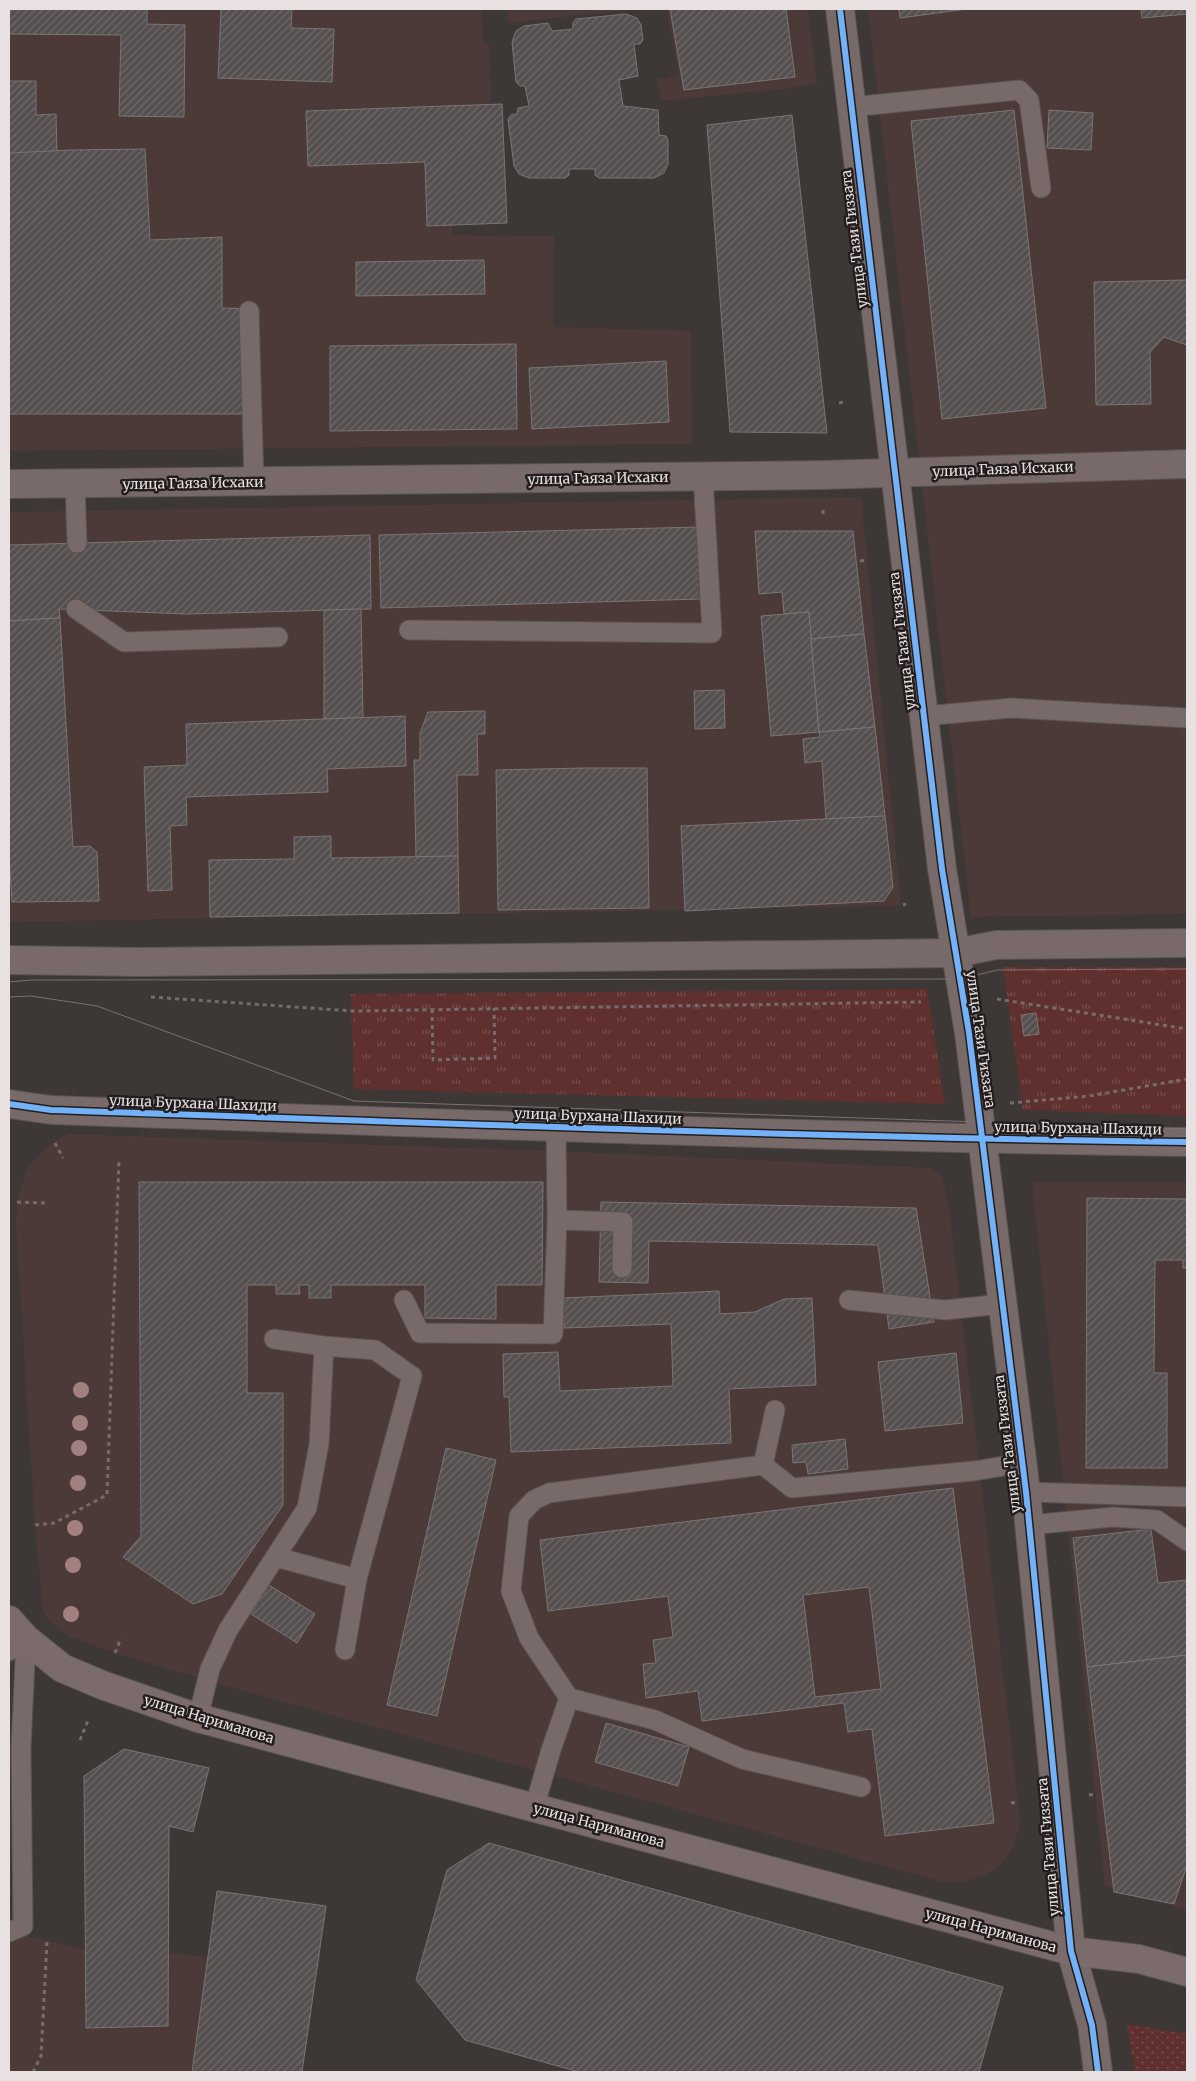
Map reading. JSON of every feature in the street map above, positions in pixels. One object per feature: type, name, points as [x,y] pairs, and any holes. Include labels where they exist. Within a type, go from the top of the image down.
[{"type":"main road","name":"улица Нариманова","points":[[14,1637],[62,1668],[102,1685],[198,1718],[1071,1951],[1139,1958],[1187,1972]]},
{"type":"street","name":"улица Тази Гиззата","points":[[840,9],[942,869],[969,1033],[1026,1492],[1071,1951],[1092,2025],[1098,2072]]},
{"type":"street","name":"улица Гаяза Исхаки","points":[[9,484],[703,476],[1187,464]]},
{"type":"street","points":[[9,960],[137,962],[956,953],[996,945],[1187,943]]},
{"type":"street","name":"улица Бурхана Шахиди","points":[[9,1104],[51,1110],[556,1128],[982,1139],[1187,1142]]},
{"type":"lane","points":[[851,107],[1019,90],[1029,100],[1041,188]]},
{"type":"lane","points":[[249,311],[254,482]]},
{"type":"lane","points":[[409,630],[712,633],[703,476]]},
{"type":"lane","points":[[75,484],[77,543]]},
{"type":"lane","points":[[76,609],[124,642],[278,637]]},
{"type":"lane","points":[[924,716],[1012,708],[1187,718]]},
{"type":"lane","points":[[404,1300],[420,1333],[553,1334],[557,1220],[556,1128]]},
{"type":"lane","points":[[557,1220],[623,1222],[622,1268]]},
{"type":"lane","points":[[849,1300],[945,1310],[1002,1304]]},
{"type":"lane","points":[[274,1339],[324,1346],[375,1350],[412,1376],[357,1579],[345,1650]]},
{"type":"lane","points":[[198,1718],[210,1669],[228,1630],[307,1508],[319,1444],[324,1346]]},
{"type":"lane","points":[[763,1465],[775,1410]]},
{"type":"lane","points":[[861,1787],[742,1759],[655,1720],[569,1698],[530,1638],[512,1591],[519,1516],[534,1500],[549,1493],[763,1465],[792,1488],[974,1471],[1022,1464]]},
{"type":"lane","points":[[1026,1492],[1187,1497]]},
{"type":"lane","points":[[1029,1525],[1114,1517],[1157,1520],[1187,1541]]},
{"type":"lane","points":[[276,1557],[357,1579]]},
{"type":"lane","points":[[9,1932],[23,1926],[21,1748],[14,1637]]},
{"type":"lane","points":[[534,1808],[569,1698]]},
{"type":"path","points":[[838,403],[845,402]]},
{"type":"path","points":[[824,506],[824,514]]},
{"type":"path","points":[[860,561],[867,560]]},
{"type":"path","points":[[148,996],[353,1011],[921,1002]]},
{"type":"path","points":[[991,999],[1006,999],[1187,1029]]},
{"type":"path","points":[[432,1009],[433,1060],[495,1058],[494,1008]]},
{"type":"path","points":[[1004,1102],[1089,1096],[1187,1079]]},
{"type":"path","points":[[54,1142],[63,1158]]},
{"type":"path","points":[[35,1525],[54,1524],[108,1495],[119,1158]]},
{"type":"path","points":[[16,1202],[46,1203]]},
{"type":"path","points":[[116,1653],[121,1638]]},
{"type":"path","points":[[80,1740],[89,1718]]},
{"type":"path","points":[[1011,1803],[1018,1802]]},
{"type":"path","points":[[33,2072],[40,2056],[47,1968]]},
{"type":"shaded area","points":[[9,9],[481,9],[483,43],[489,44],[492,114],[451,193],[452,235],[554,236],[553,327],[691,331],[692,444],[9,451]]},
{"type":"shaded area","points":[[507,9],[635,9],[508,23]]},
{"type":"shaded area","points":[[667,9],[808,9],[817,83],[792,88],[661,101],[657,79],[679,76]]},
{"type":"shaded area","points":[[868,9],[1187,9],[1187,914],[971,917]]},
{"type":"shaded area","points":[[861,497],[901,906],[9,922],[9,512]]},
{"type":"shaded area","points":[[69,1134],[556,1151],[932,1168],[942,1176],[949,1206],[1018,1802],[1020,1824],[1014,1845],[1002,1863],[985,1875],[964,1882],[943,1882],[237,1689],[115,1653],[70,1637],[48,1620],[43,1610],[35,1525],[16,1228],[17,1202],[26,1171],[38,1155],[54,1142]]},
{"type":"shaded area","points":[[1032,1182],[1187,1182],[1187,1910],[1105,1886]]},
{"type":"shaded area","points":[[9,1932],[87,1950],[87,2028],[168,2026],[167,1953],[208,1957],[192,2072],[9,2072]]},
{"type":"green space","points":[[1003,967],[1187,967],[1187,1116],[1023,1110]]},
{"type":"green space","points":[[927,989],[945,1104],[354,1089],[351,994]]},
{"type":"green space","points":[[1127,2024],[1187,2034],[1187,2072],[1135,2072]]},
{"type":"building","points":[[9,9],[147,9],[147,24],[185,25],[184,117],[119,116],[121,35],[9,34]]},
{"type":"building","points":[[221,9],[292,9],[291,28],[334,29],[332,82],[218,78]]},
{"type":"building","points":[[670,9],[786,9],[795,77],[684,90]]},
{"type":"building","points":[[899,9],[967,9],[900,18]]},
{"type":"building","points":[[1141,9],[1187,9],[1187,14],[1142,18]]},
{"type":"building","points":[[626,14],[637,18],[641,25],[643,40],[640,44],[634,44],[638,76],[619,80],[623,106],[658,110],[659,135],[666,136],[668,140],[668,164],[664,173],[654,178],[599,178],[595,175],[595,169],[569,169],[569,175],[565,178],[529,178],[519,174],[514,166],[508,119],[511,115],[517,114],[518,108],[529,106],[525,86],[520,86],[516,82],[512,42],[516,31],[524,26],[548,23],[552,31],[573,29],[573,23],[576,19]]},
{"type":"building","points":[[9,81],[36,81],[36,115],[56,114],[57,156],[9,156]]},
{"type":"building","points":[[502,104],[507,223],[427,226],[425,162],[308,166],[306,111]]},
{"type":"building","points":[[1014,110],[1046,408],[942,419],[911,121]]},
{"type":"building","points":[[1049,110],[1093,113],[1091,150],[1047,148]]},
{"type":"building","points":[[792,115],[827,433],[730,432],[707,125]]},
{"type":"building","points":[[145,149],[150,240],[222,237],[222,308],[259,309],[259,414],[9,414],[9,153]]},
{"type":"building","points":[[484,260],[485,294],[356,296],[356,262]]},
{"type":"building","points":[[1187,280],[1187,345],[1164,337],[1150,352],[1151,404],[1096,405],[1094,282]]},
{"type":"building","points":[[516,344],[517,429],[330,431],[330,346]]},
{"type":"building","points":[[666,361],[669,422],[532,429],[529,368]]},
{"type":"building","points":[[700,527],[701,599],[381,608],[379,535]]},
{"type":"building","points":[[755,531],[853,531],[864,634],[811,639],[809,612],[784,614],[782,592],[759,594]]},
{"type":"building","points":[[370,535],[371,609],[187,614],[59,609],[60,618],[9,621],[9,545]]},
{"type":"building","points":[[361,609],[363,718],[324,719],[324,610]]},
{"type":"building","points":[[809,612],[819,732],[771,736],[761,616]]},
{"type":"building","points":[[60,618],[73,847],[90,846],[97,852],[99,901],[12,902],[9,855],[9,621]]},
{"type":"building","points":[[864,634],[875,727],[819,732],[811,639]]},
{"type":"building","points":[[724,690],[725,728],[695,729],[694,691]]},
{"type":"building","points":[[485,711],[485,734],[477,734],[478,775],[457,775],[458,856],[416,857],[414,760],[420,760],[420,733],[428,712]]},
{"type":"building","points":[[405,716],[406,766],[327,769],[328,792],[186,797],[187,825],[170,826],[172,890],[148,891],[144,767],[187,765],[186,724]]},
{"type":"building","points":[[875,727],[885,816],[826,820],[822,761],[805,763],[803,739],[820,737],[819,732]]},
{"type":"building","points":[[647,768],[649,908],[498,910],[496,770]]},
{"type":"building","points":[[885,816],[893,887],[884,901],[685,911],[681,826]]},
{"type":"building","points":[[331,836],[331,858],[458,856],[459,913],[210,917],[209,860],[294,859],[294,837]]},
{"type":"building","points":[[1036,1013],[1039,1034],[1024,1036],[1021,1015]]},
{"type":"building","points":[[139,1182],[543,1182],[542,1285],[496,1285],[496,1319],[425,1318],[425,1285],[331,1285],[331,1298],[309,1298],[309,1285],[299,1285],[300,1294],[276,1294],[276,1285],[247,1285],[247,1393],[283,1393],[283,1505],[222,1594],[193,1604],[123,1557],[141,1536]]},
{"type":"building","points":[[1087,1198],[1187,1199],[1187,1268],[1183,1268],[1183,1260],[1155,1260],[1154,1373],[1167,1373],[1167,1468],[1086,1468]]},
{"type":"building","points":[[601,1202],[916,1208],[934,1322],[889,1329],[878,1245],[649,1241],[648,1283],[599,1282]]},
{"type":"building","points":[[719,1291],[720,1314],[755,1312],[784,1299],[812,1298],[816,1385],[729,1389],[731,1443],[511,1452],[509,1397],[504,1397],[503,1354],[558,1352],[560,1391],[673,1386],[671,1324],[564,1328],[563,1298]]},
{"type":"building","points":[[956,1353],[963,1423],[885,1431],[878,1362]]},
{"type":"building","points":[[845,1439],[848,1469],[808,1474],[806,1462],[793,1463],[792,1445]]},
{"type":"building","points":[[446,1448],[496,1460],[437,1716],[387,1705]]},
{"type":"building","points":[[953,1488],[994,1823],[885,1836],[872,1729],[848,1732],[844,1703],[702,1721],[698,1691],[646,1698],[643,1664],[656,1663],[653,1640],[673,1637],[668,1596],[548,1611],[540,1540]],"holes":[[[869,1587],[881,1689],[815,1697],[803,1595]]]},
{"type":"building","points":[[1151,1529],[1158,1583],[1187,1580],[1187,1655],[1087,1667],[1073,1538]]},
{"type":"building","points":[[269,1585],[315,1614],[297,1643],[251,1614]]},
{"type":"building","points":[[1187,1655],[1187,1865],[1174,1904],[1114,1892],[1087,1667]]},
{"type":"building","points":[[606,1723],[689,1747],[678,1786],[595,1762]]},
{"type":"building","points":[[124,1749],[209,1768],[193,1832],[169,1826],[168,2026],[86,2028],[84,1776]]},
{"type":"building","points":[[489,1843],[1003,1987],[979,2072],[579,2072],[465,2040],[416,1980],[447,1870]]},
{"type":"building","points":[[217,1891],[326,1906],[302,2072],[192,2072]]},
{"type":"tram line","points":[[9,982],[31,980],[961,979],[997,970],[1187,969]]},
{"type":"tram line","points":[[9,997],[31,996],[97,1006],[354,1101],[1187,1129]]},
{"type":"cycle path","points":[[840,9],[942,869],[969,1033],[1026,1492],[1071,1951],[1092,2025],[1098,2072]]},
{"type":"cycle path","points":[[9,1104],[51,1110],[477,1125],[903,1137],[1187,1142]]}]
